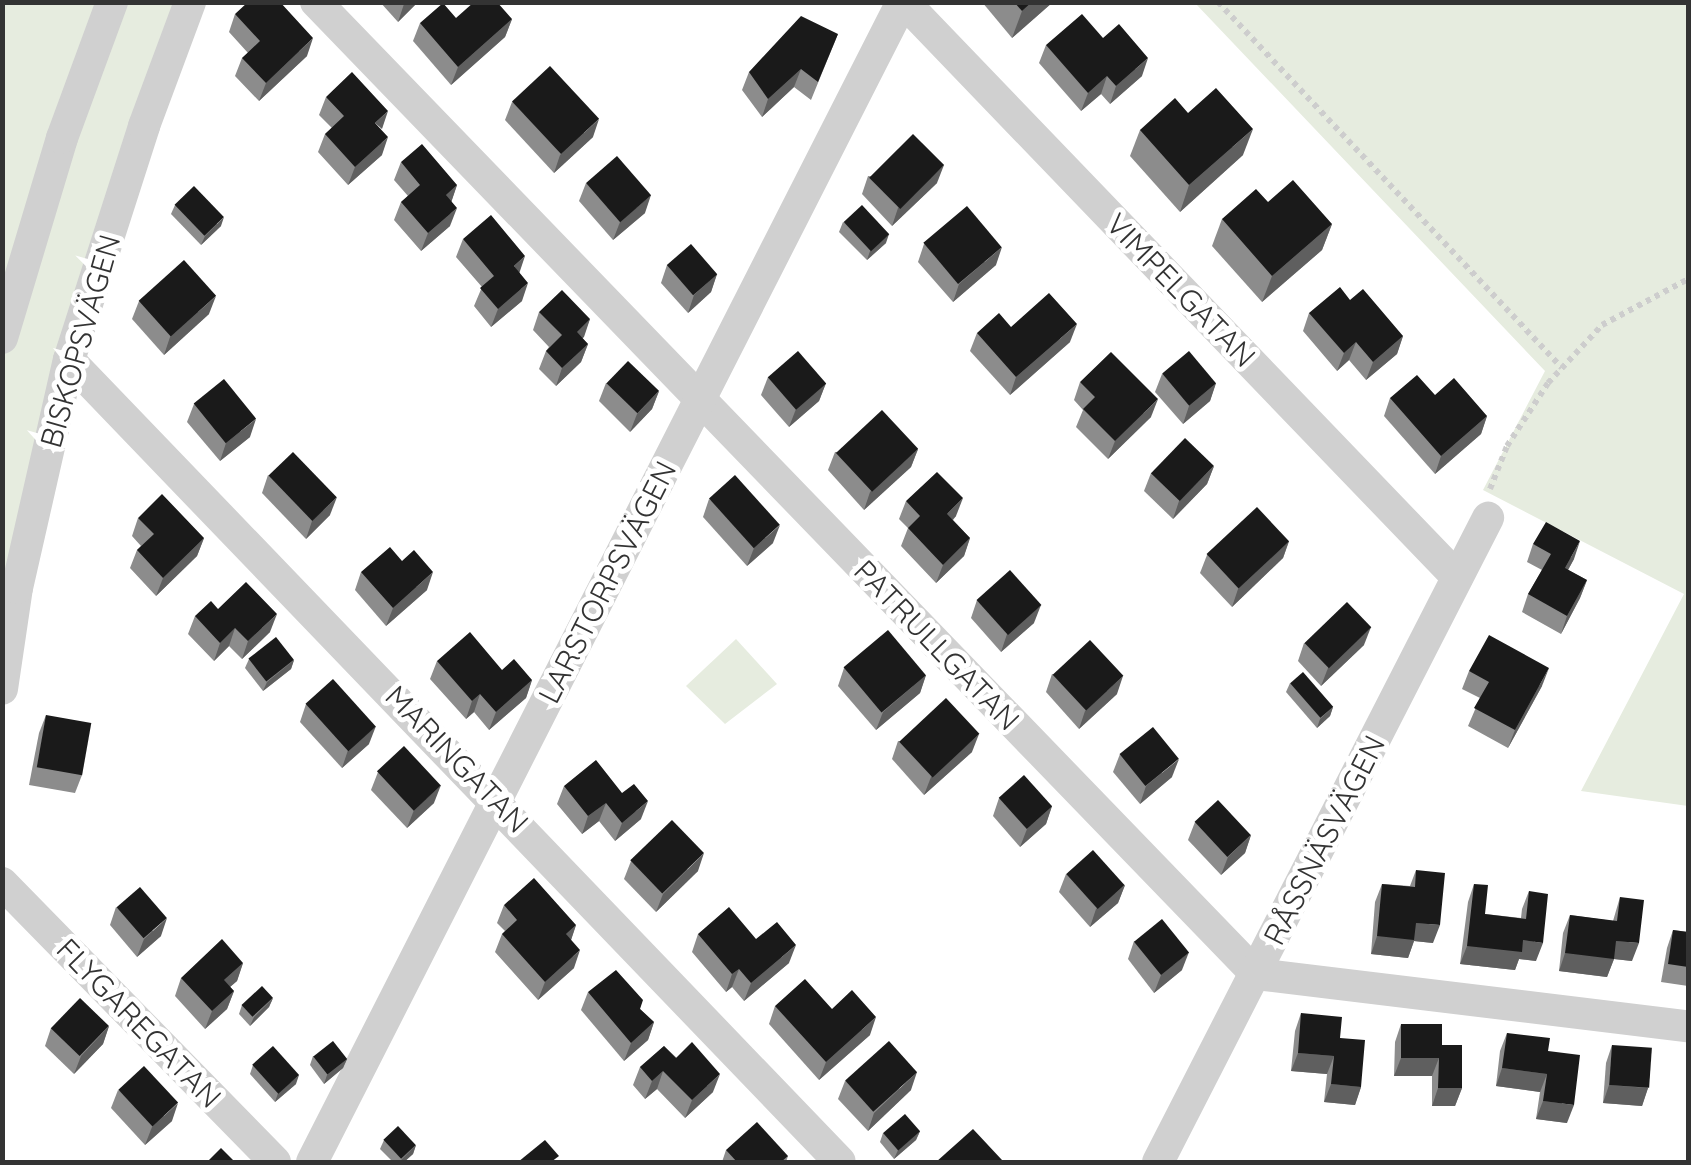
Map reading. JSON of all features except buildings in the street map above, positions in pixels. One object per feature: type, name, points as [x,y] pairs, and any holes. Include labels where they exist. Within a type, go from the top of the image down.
[{"type":"street","points":[[2,338],[62,138],[112,2]]},
{"type":"street","name":"BISKOPSVÄGEN","points":[[2,689],[17,588],[69,360],[144,126],[190,2]]},
{"type":"street","name":"PATRULLGATAN","points":[[316,2],[1256,974]]},
{"type":"street","name":"LARSTORPSVÄGEN","points":[[312,1162],[903,2]]},
{"type":"street","name":"VIMPELGATAN","points":[[903,2],[1458,577]]},
{"type":"street","name":"MARINGATAN","points":[[69,360],[498,801],[840,1162]]},
{"type":"street","name":"RÅSSNÄSVÄGEN","points":[[1158,1162],[1488,518]]},
{"type":"street","name":"FLYGAREGATAN","points":[[2,883],[275,1162]]},
{"type":"street","points":[[1256,974],[1688,1026]]},
{"type":"path","points":[[1218,2],[1562,368]]},
{"type":"path","points":[[1488,518],[1491,482],[1507,446],[1562,368],[1602,325],[1688,279]]},
{"type":"shaded area","points":[[3,3],[192,3],[76,367],[3,694]]},
{"type":"shaded area","points":[[1195,3],[1688,3],[1688,806],[1581,791],[1684,594],[1483,490],[1545,371]]},
{"type":"shaded area","points":[[736,639],[777,684],[725,724],[686,686]]}]
